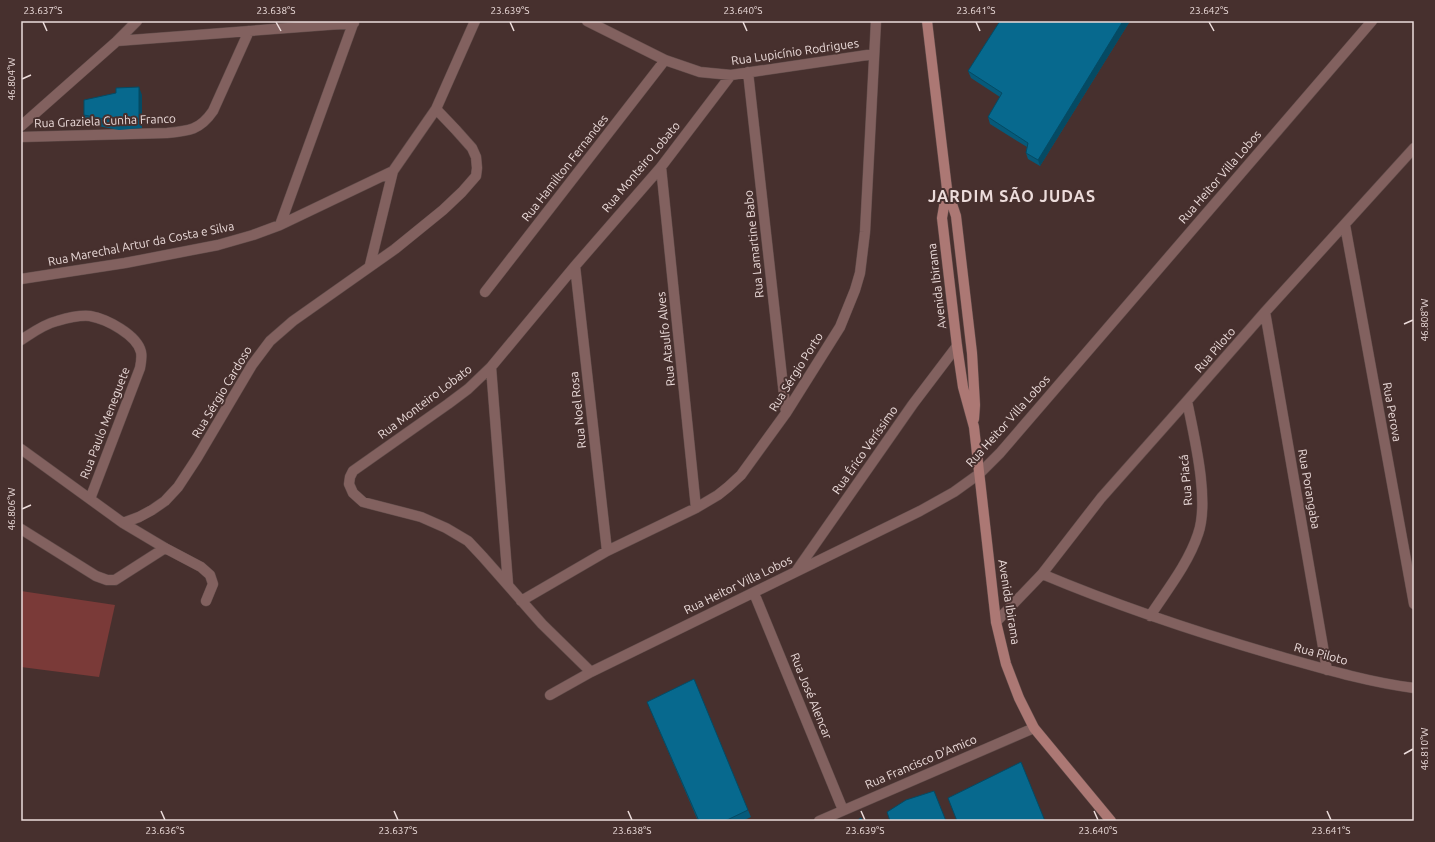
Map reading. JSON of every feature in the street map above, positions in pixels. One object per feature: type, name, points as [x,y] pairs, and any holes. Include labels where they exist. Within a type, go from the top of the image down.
[{"type":"main road","name":"Avenida Ibirama","points":[[927,21],[947,189],[956,216],[972,353],[975,405],[974,427],[996,622],[1006,664],[1019,698],[1034,728],[1111,821]]},
{"type":"main road","name":"Avenida Ibirama","points":[[947,189],[942,218],[963,387],[974,427]]},
{"type":"street","points":[[21,126],[117,41],[137,21]]},
{"type":"street","name":"Rua Marechal Artur da Costa e Silva","points":[[21,279],[118,264],[218,245],[253,235],[280,225],[393,170],[436,109],[475,21]]},
{"type":"street","name":"Rua Lupicínio Rodrigues","points":[[587,21],[665,60],[700,72],[731,75],[874,54]]},
{"type":"street","name":"Rua Sérgio Porto","points":[[521,601],[607,552],[696,508],[718,495],[741,475],[786,413],[840,327],[855,290],[860,273],[865,232],[876,21]]},
{"type":"street","name":"Rua Heitor Villa Lobos","points":[[550,695],[591,672],[920,511],[954,492],[979,474],[1000,453],[1372,21]]},
{"type":"street","points":[[117,41],[354,22],[280,225]]},
{"type":"street","name":"Rua Graziela Cunha Franco","points":[[21,137],[167,133],[187,131],[200,126],[208,119],[213,111],[249,31]]},
{"type":"street","name":"Rua Hamilton Fernandes","points":[[485,292],[665,60]]},
{"type":"street","name":"Rua Lamartine Babo","points":[[748,72],[786,413]]},
{"type":"street","name":"Rua Monteiro Lobato","points":[[591,672],[521,601],[508,584],[468,541],[446,528],[421,517],[363,502],[353,493],[349,484],[350,477],[353,471],[468,389],[491,367],[575,266],[661,167],[731,75]]},
{"type":"street","name":"Rua Sérgio Cardoso","points":[[123,523],[152,510],[165,501],[178,487],[197,458],[252,364],[270,341],[294,321],[370,265],[395,249],[443,210],[476,176],[476,157],[472,148],[436,109]]},
{"type":"street","name":"Rua Piloto","points":[[996,622],[1042,574],[1101,498],[1265,312],[1414,148]]},
{"type":"street","name":"Rua Ataulfo Alves","points":[[661,167],[696,508]]},
{"type":"street","points":[[370,265],[393,170]]},
{"type":"street","name":"Rua Perova","points":[[1345,225],[1411,576],[1414,604]]},
{"type":"street","name":"Rua Noel Rosa","points":[[575,266],[607,552]]},
{"type":"street","name":"Rua Porangaba","points":[[1265,312],[1327,670]]},
{"type":"street","name":"Rua Paulo Meneguete","points":[[21,340],[55,321],[74,317],[91,316],[113,324],[126,333],[136,341],[142,353],[140,368],[90,499]]},
{"type":"street","name":"Rua Érico Veríssimo","points":[[797,570],[913,404],[957,346]]},
{"type":"street","points":[[491,367],[508,584]]},
{"type":"street","name":"Rua Piacá","points":[[1150,616],[1187,558],[1199,534],[1202,495],[1199,463],[1188,401]]},
{"type":"street","points":[[21,449],[123,523],[201,567],[210,575],[213,584],[206,601]]},
{"type":"street","points":[[21,529],[96,576],[107,580],[114,580],[120,577],[165,548]]},
{"type":"street","name":"Rua Piloto","points":[[1042,574],[1092,595],[1150,616],[1237,644],[1327,670],[1387,685],[1414,688]]},
{"type":"street","name":"Rua José Alencar","points":[[754,592],[843,810]]},
{"type":"street","name":"Rua Francisco D'Amico","points":[[819,821],[1034,728]]},
{"type":"shaded area","points":[[21,591],[115,605],[99,677],[21,667]]},
{"type":"building","points":[[1000,21],[1123,21],[1038,160],[1026,153],[1028,143],[988,117],[1002,93],[968,71]]},
{"type":"building","points":[[139,87],[139,119],[115,121],[84,115],[84,100],[116,93],[116,88]]},
{"type":"building","points":[[694,679],[748,810],[725,821],[699,821],[647,702]]},
{"type":"building","points":[[1021,762],[1045,821],[957,821],[948,798]]},
{"type":"building","points":[[934,791],[946,821],[890,821],[887,812],[906,800]]},
{"type":"building","points":[[861,818],[863,821],[856,821]]},
{"type":"district","name":"JARDIM SÃO JUDAS","points":[[1012,196]]}]
